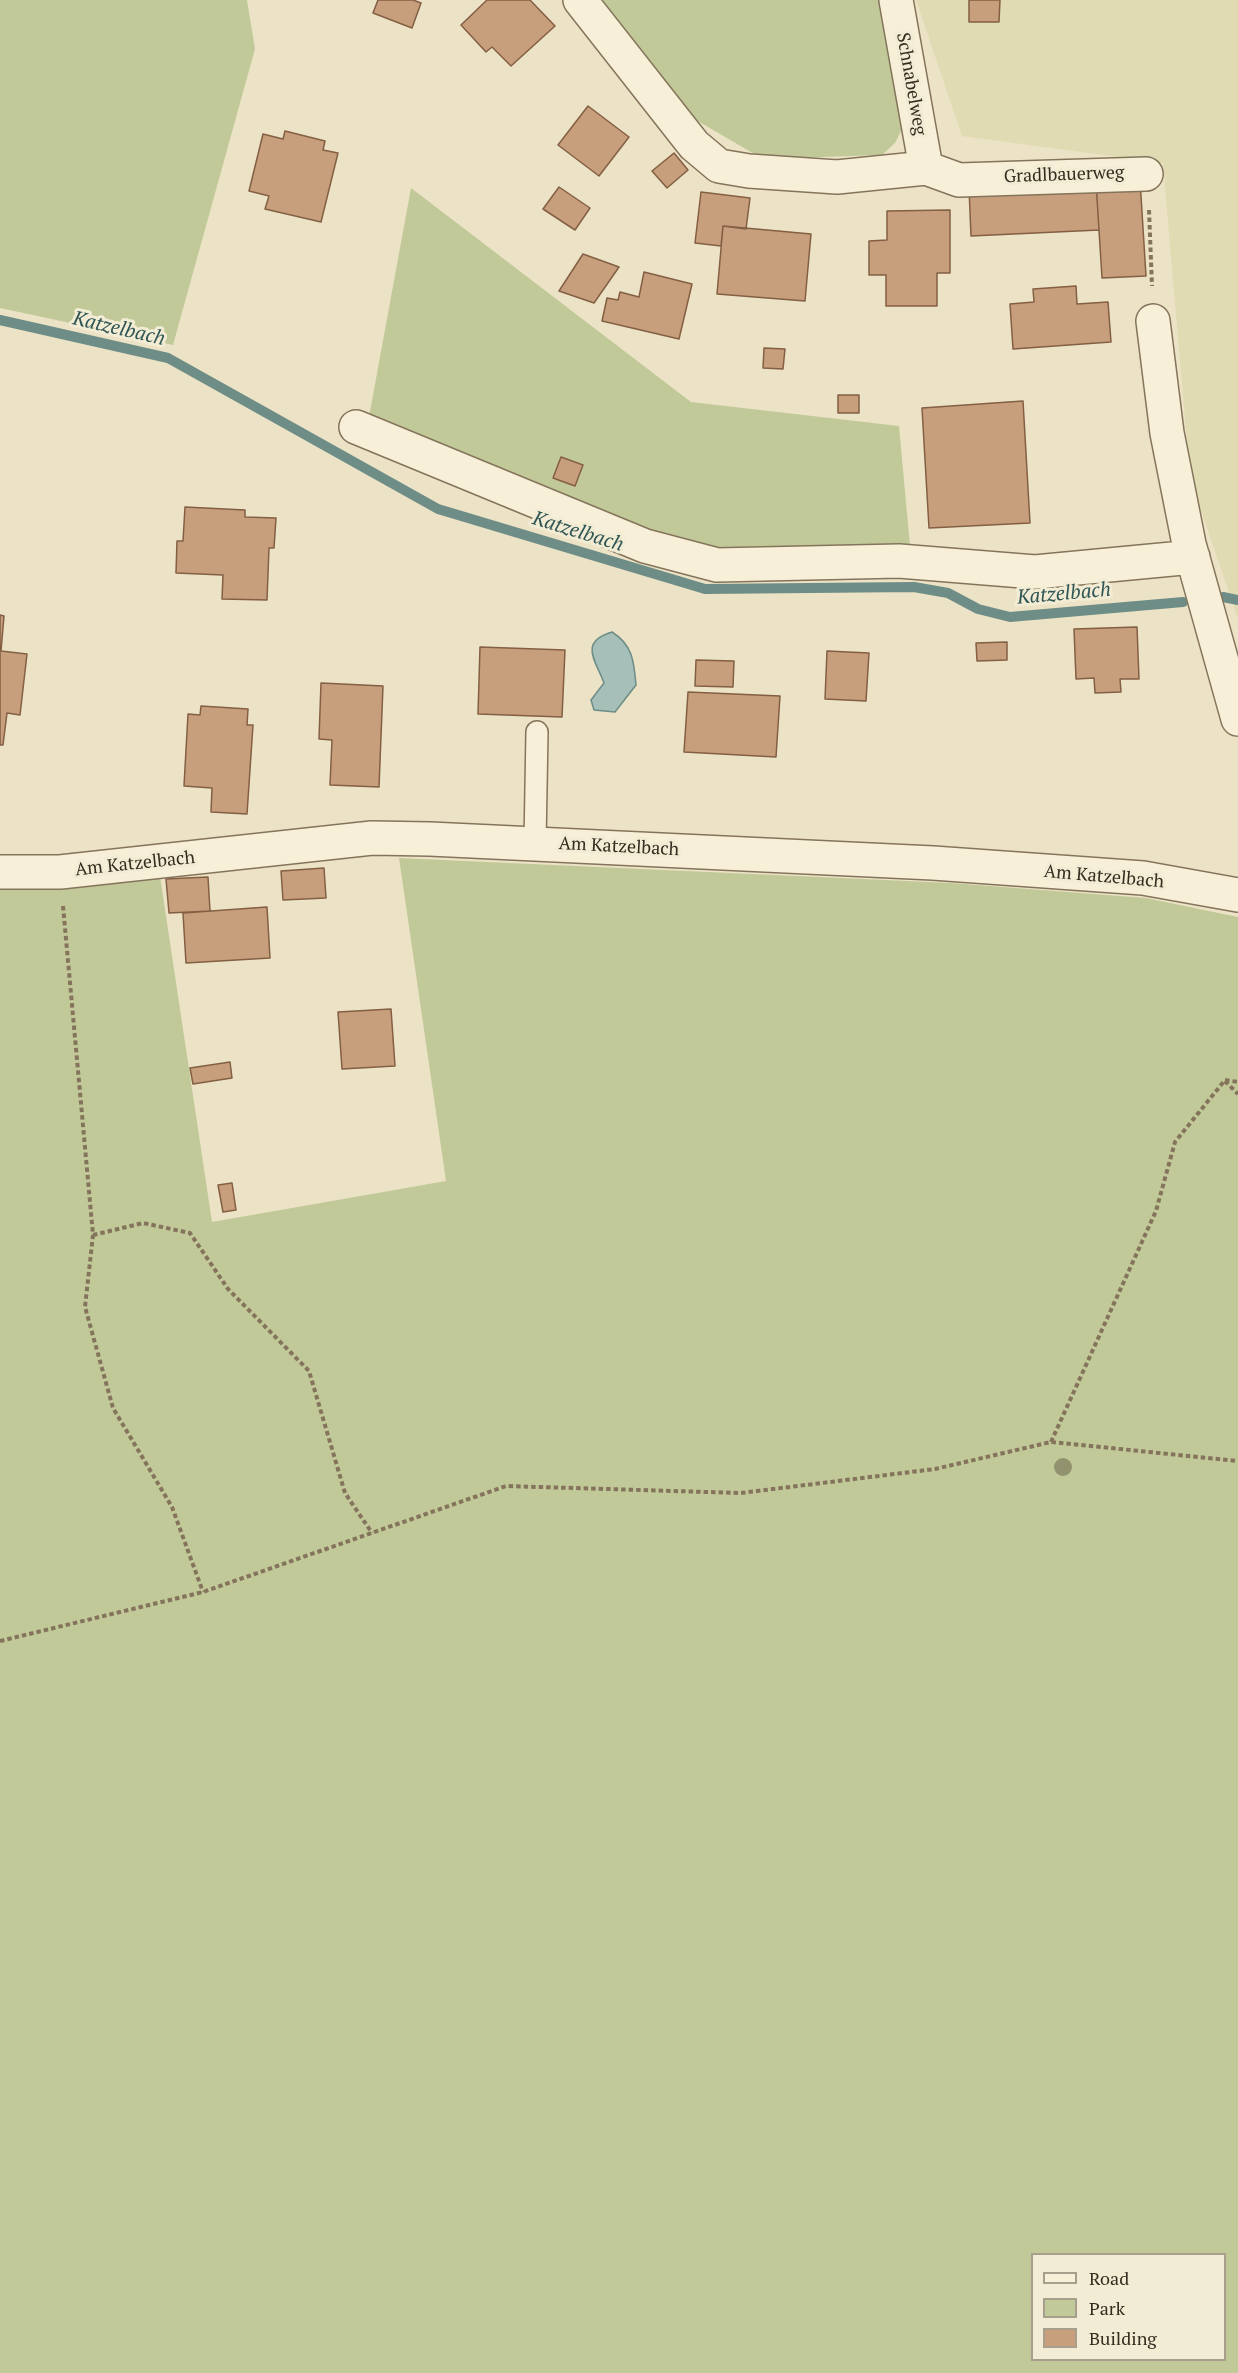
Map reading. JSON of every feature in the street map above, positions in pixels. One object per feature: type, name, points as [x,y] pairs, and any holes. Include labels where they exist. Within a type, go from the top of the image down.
[{"type":"street","name":"Gradlbauerweg","points":[[580,0],[694,145],[719,166],[749,171],[837,177],[926,168],[959,180],[1146,174]]},
{"type":"street","name":"Schnabelweg","points":[[896,0],[926,168]]},
{"type":"street","points":[[1153,321],[1167,433],[1193,557],[1238,718]]},
{"type":"street","points":[[356,427],[645,546],[717,565],[899,561],[1035,572],[1193,557]]},
{"type":"street","name":"Am Katzelbach","points":[[0,872],[60,872],[372,838],[535,843],[933,863],[1131,877],[1238,895]]},
{"type":"lane","points":[[535,843],[537,732]]},
{"type":"path","name":"Gradlbauerweg","points":[[1146,174],[1149,183],[1153,321]]},
{"type":"path","points":[[60,872],[93,1235],[85,1307],[113,1408],[172,1507],[203,1592]]},
{"type":"path","points":[[1225,1080],[1238,1082]]},
{"type":"path","points":[[1225,1080],[1238,1094]]},
{"type":"path","points":[[1051,1442],[1156,1211],[1175,1142],[1225,1080]]},
{"type":"path","points":[[93,1235],[143,1223],[190,1233],[228,1289],[309,1371],[345,1493],[372,1533]]},
{"type":"path","points":[[0,1641],[203,1592],[506,1486],[741,1493],[935,1469],[1051,1442],[1238,1461]]},
{"type":"shaded area","points":[[916,0],[1238,0],[1238,619],[1190,478],[1163,163],[962,136]]},
{"type":"green space","points":[[0,0],[247,0],[255,49],[173,345],[0,308]]},
{"type":"green space","points":[[598,0],[881,0],[905,123],[895,143],[882,155],[763,159],[689,116]]},
{"type":"green space","points":[[411,188],[691,402],[899,426],[910,546],[731,551],[644,529],[369,417]]},
{"type":"green space","points":[[399,858],[951,883],[1146,898],[1238,917],[1238,2373],[0,2373],[0,890],[160,876],[212,1222],[446,1181]]},
{"type":"water","points":[[612,632],[628,648],[633,662],[636,685],[615,712],[594,710],[591,700],[604,683],[594,660],[592,647],[595,641]]},
{"type":"building","points":[[378,0],[413,0],[421,3],[412,28],[373,13]]},
{"type":"building","points":[[487,0],[530,0],[555,26],[511,66],[492,47],[486,52],[461,25]]},
{"type":"building","points":[[969,0],[1000,0],[999,22],[969,22]]},
{"type":"building","points":[[588,106],[629,137],[599,176],[558,145]]},
{"type":"building","points":[[285,131],[325,141],[323,150],[338,153],[321,222],[265,209],[269,196],[249,191],[263,134],[283,139]]},
{"type":"building","points":[[674,153],[688,170],[667,188],[652,171]]},
{"type":"building","points":[[1140,180],[1146,276],[1102,278],[1096,182]]},
{"type":"building","points":[[1096,182],[1099,230],[971,236],[969,188]]},
{"type":"building","points":[[559,187],[590,208],[575,230],[543,209]]},
{"type":"building","points":[[701,192],[750,198],[746,229],[723,226],[721,246],[695,243]]},
{"type":"building","points":[[950,210],[950,273],[937,273],[937,306],[886,306],[886,275],[869,275],[869,241],[887,240],[887,211]]},
{"type":"building","points":[[723,226],[811,234],[805,301],[717,294]]},
{"type":"building","points":[[583,254],[619,267],[594,303],[559,291]]},
{"type":"building","points":[[644,272],[692,284],[679,339],[602,321],[607,298],[618,300],[620,292],[639,297]]},
{"type":"building","points":[[1076,286],[1077,304],[1108,302],[1111,342],[1013,349],[1010,304],[1034,302],[1033,289]]},
{"type":"building","points":[[764,348],[785,349],[783,369],[763,368]]},
{"type":"building","points":[[838,395],[859,395],[859,413],[838,413]]},
{"type":"building","points":[[1023,401],[1030,523],[929,528],[922,408]]},
{"type":"building","points":[[561,457],[583,465],[575,486],[553,478]]},
{"type":"building","points":[[185,507],[245,510],[245,517],[276,518],[274,548],[269,548],[267,600],[222,599],[223,575],[176,573],[177,541],[183,541]]},
{"type":"building","points":[[0,615],[4,616],[1,651],[27,654],[20,715],[7,713],[3,745],[0,745]]},
{"type":"building","points":[[1137,627],[1139,679],[1120,679],[1121,692],[1095,693],[1094,678],[1076,679],[1074,629]]},
{"type":"building","points":[[1007,642],[1007,660],[977,661],[976,643]]},
{"type":"building","points":[[480,647],[565,650],[562,717],[478,714]]},
{"type":"building","points":[[827,651],[869,653],[866,701],[825,699]]},
{"type":"building","points":[[696,660],[734,661],[733,687],[695,686]]},
{"type":"building","points":[[321,683],[383,686],[379,787],[330,785],[332,740],[319,739]]},
{"type":"building","points":[[688,692],[780,696],[776,757],[684,752]]},
{"type":"building","points":[[201,706],[248,709],[247,725],[253,725],[247,814],[211,812],[212,788],[184,786],[188,714],[200,715]]},
{"type":"building","points":[[324,868],[326,898],[283,900],[281,871]]},
{"type":"building","points":[[208,877],[210,911],[169,913],[166,879]]},
{"type":"building","points":[[267,907],[270,958],[186,963],[183,913]]},
{"type":"building","points":[[391,1009],[395,1066],[342,1069],[338,1012]]},
{"type":"building","points":[[230,1062],[232,1078],[193,1084],[190,1068]]},
{"type":"building","points":[[232,1183],[236,1210],[223,1212],[218,1185]]},
{"type":"waterway","name":"Katzelbach","points":[[0,320],[168,358],[438,509],[705,589],[914,587],[948,593],[978,609],[1010,617],[1183,602]]},
{"type":"waterway","name":"Katzelbach","points":[[1223,597],[1238,600]]}]
